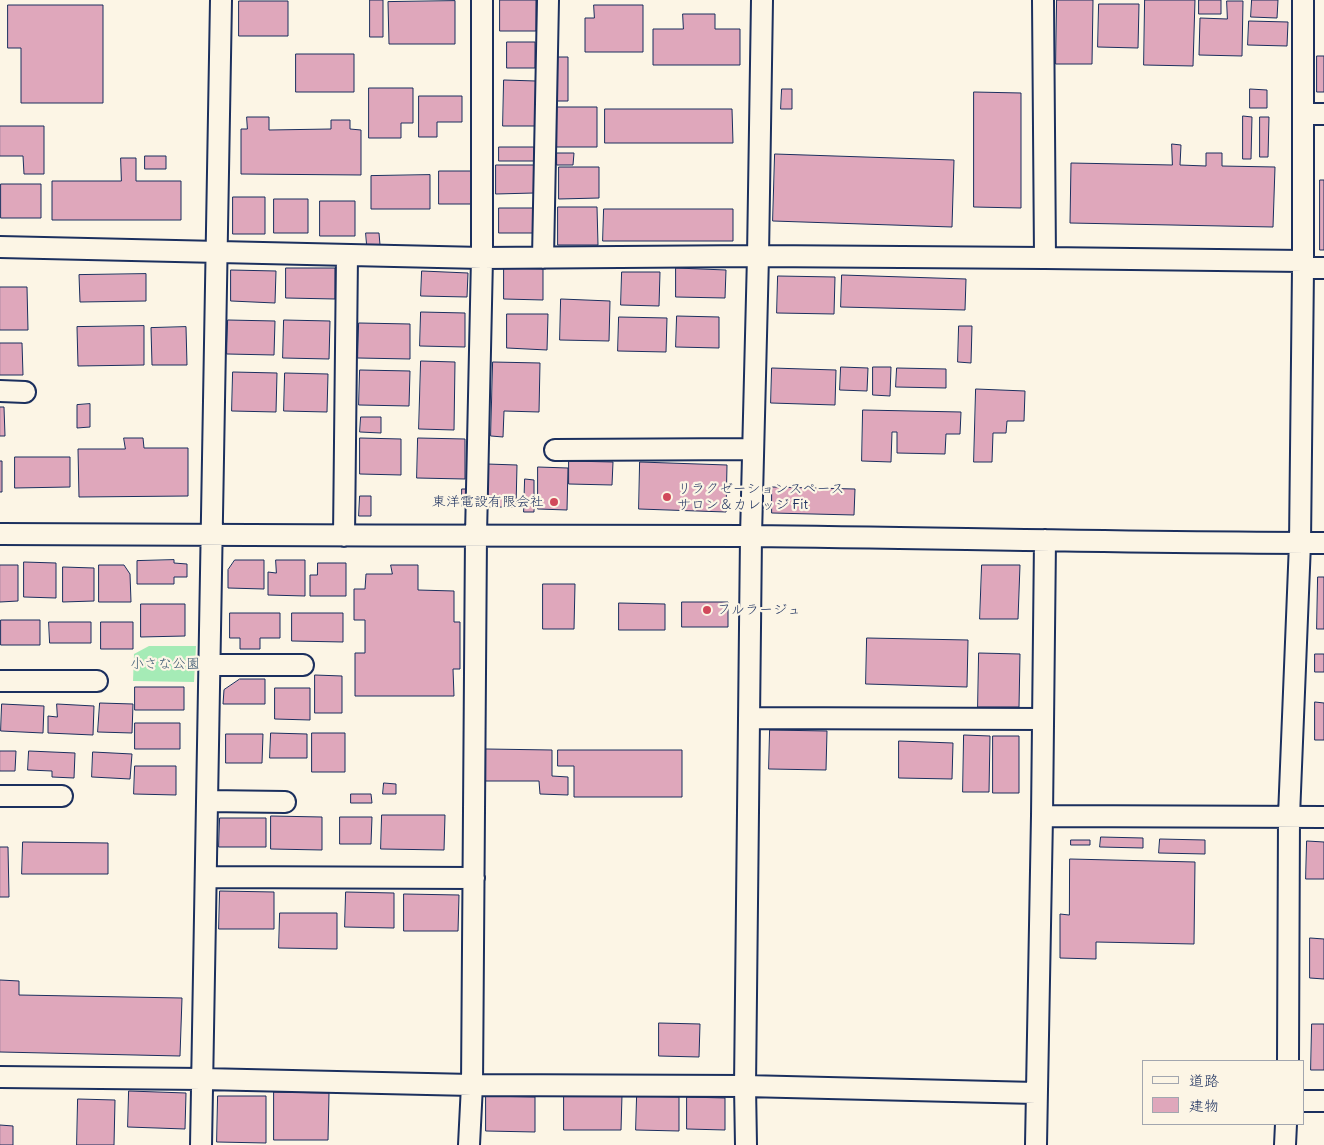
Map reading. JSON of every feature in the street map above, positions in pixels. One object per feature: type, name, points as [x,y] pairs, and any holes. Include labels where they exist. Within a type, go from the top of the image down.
[{"type":"street","points":[[201,1145],[221,0]]},
{"type":"street","points":[[469,1145],[472,1085],[476,535],[482,258],[482,0]]},
{"type":"street","points":[[543,258],[548,0]]},
{"type":"street","points":[[746,1145],[751,536],[762,0]]},
{"type":"street","points":[[1043,0],[1045,258]]},
{"type":"street","points":[[1288,1060],[1289,816],[1300,543],[1303,0]]},
{"type":"street","points":[[1303,114],[1324,114]]},
{"type":"street","points":[[0,248],[482,258],[758,256],[1045,258],[1303,264],[1324,268]]},
{"type":"street","points":[[344,536],[347,255]]},
{"type":"street","points":[[0,391],[25,392]]},
{"type":"street","points":[[555,450],[753,449]]},
{"type":"street","points":[[0,534],[751,536],[1324,544]]},
{"type":"street","points":[[1036,1145],[1045,540]]},
{"type":"street","points":[[210,665],[303,666]]},
{"type":"street","points":[[0,681],[97,681]]},
{"type":"street","points":[[749,718],[1043,719]]},
{"type":"street","points":[[0,796],[62,796]]},
{"type":"street","points":[[207,801],[286,802]]},
{"type":"street","points":[[1042,816],[1324,817]]},
{"type":"street","points":[[206,877],[474,878]]},
{"type":"street","points":[[0,1077],[472,1085],[745,1086],[1036,1093]]},
{"type":"street","points":[[1304,1101],[1324,1101]]},
{"type":"street","points":[[1285,1145],[1286,1125]]},
{"type":"green space","name":"小さな公園","points":[[149,646],[196,646],[194,682],[133,681],[134,654]]},
{"type":"building","points":[[370,0],[383,0],[383,37],[370,37]]},
{"type":"building","points":[[500,0],[536,0],[536,31],[500,31]]},
{"type":"building","points":[[1057,0],[1093,0],[1092,64],[1056,64]]},
{"type":"building","points":[[1145,0],[1195,0],[1193,66],[1144,65]]},
{"type":"building","points":[[1199,0],[1221,0],[1221,14],[1199,14]]},
{"type":"building","points":[[1252,0],[1278,0],[1277,18],[1251,17]]},
{"type":"building","points":[[239,1],[288,1],[288,36],[239,36]]},
{"type":"building","points":[[455,1],[455,44],[389,44],[388,2]]},
{"type":"building","points":[[1227,1],[1243,1],[1242,56],[1199,55],[1200,18],[1227,19]]},
{"type":"building","points":[[1099,4],[1139,4],[1138,48],[1098,47]]},
{"type":"building","points":[[8,5],[103,5],[103,103],[21,103],[21,48],[8,48]]},
{"type":"building","points":[[594,5],[643,5],[643,52],[585,52],[585,18],[594,18]]},
{"type":"building","points":[[683,14],[715,14],[715,29],[740,29],[740,65],[653,65],[653,29],[683,29]]},
{"type":"building","points":[[1249,21],[1288,22],[1287,46],[1248,45]]},
{"type":"building","points":[[507,42],[535,42],[535,68],[507,68]]},
{"type":"building","points":[[296,54],[354,54],[354,92],[296,92]]},
{"type":"building","points":[[1317,56],[1324,56],[1324,92],[1317,92]]},
{"type":"building","points":[[557,57],[568,57],[568,101],[557,101]]},
{"type":"building","points":[[504,80],[536,81],[536,126],[503,126]]},
{"type":"building","points":[[369,88],[413,88],[413,123],[401,123],[401,138],[369,138]]},
{"type":"building","points":[[782,89],[792,89],[792,109],[781,109]]},
{"type":"building","points":[[1250,89],[1267,90],[1267,108],[1250,108]]},
{"type":"building","points":[[974,92],[1021,93],[1021,208],[974,207]]},
{"type":"building","points":[[419,96],[462,96],[462,122],[437,122],[437,137],[419,137]]},
{"type":"building","points":[[557,107],[597,107],[597,147],[557,147]]},
{"type":"building","points":[[605,109],[732,109],[733,143],[605,143]]},
{"type":"building","points":[[1243,116],[1252,117],[1251,159],[1243,159]]},
{"type":"building","points":[[247,117],[269,117],[269,130],[331,129],[331,120],[350,120],[350,129],[361,130],[361,175],[241,174],[241,129],[247,129]]},
{"type":"building","points":[[1260,117],[1269,117],[1268,157],[1260,157]]},
{"type":"building","points":[[0,126],[44,126],[44,174],[24,174],[23,156],[0,156]]},
{"type":"building","points":[[1172,144],[1181,145],[1180,165],[1206,166],[1206,153],[1222,153],[1222,166],[1275,167],[1273,227],[1070,223],[1071,163],[1172,165]]},
{"type":"building","points":[[499,147],[534,147],[534,161],[499,161]]},
{"type":"building","points":[[557,153],[574,153],[573,165],[557,165]]},
{"type":"building","points":[[775,154],[954,160],[952,227],[773,221]]},
{"type":"building","points":[[145,156],[166,156],[166,169],[145,169]]},
{"type":"building","points":[[121,158],[136,158],[136,181],[181,181],[181,220],[52,220],[52,181],[121,181]]},
{"type":"building","points":[[496,165],[534,165],[534,193],[496,194]]},
{"type":"building","points":[[559,167],[599,167],[599,198],[559,199]]},
{"type":"building","points":[[439,171],[472,171],[472,204],[439,204]]},
{"type":"building","points":[[430,175],[430,209],[371,209],[371,176]]},
{"type":"building","points":[[1320,180],[1324,180],[1324,250],[1320,250]]},
{"type":"building","points":[[1,184],[41,184],[41,218],[1,218]]},
{"type":"building","points":[[233,197],[265,197],[265,234],[233,234]]},
{"type":"building","points":[[274,199],[308,199],[308,233],[274,233]]},
{"type":"building","points":[[320,201],[355,201],[355,236],[320,236]]},
{"type":"building","points":[[558,207],[597,207],[598,245],[558,245]]},
{"type":"building","points":[[499,208],[535,208],[535,233],[499,233]]},
{"type":"building","points":[[604,209],[733,209],[733,241],[603,241]]},
{"type":"building","points":[[366,233],[379,233],[380,245],[367,245]]},
{"type":"building","points":[[286,268],[335,268],[335,299],[286,298]]},
{"type":"building","points":[[504,268],[543,269],[543,300],[504,299]]},
{"type":"building","points":[[676,268],[726,270],[725,298],[676,297]]},
{"type":"building","points":[[231,270],[276,271],[275,303],[231,301]]},
{"type":"building","points":[[422,271],[468,273],[467,297],[421,296]]},
{"type":"building","points":[[622,272],[660,272],[659,306],[621,305]]},
{"type":"building","points":[[146,274],[146,301],[80,302],[79,275]]},
{"type":"building","points":[[842,275],[966,279],[965,310],[841,307]]},
{"type":"building","points":[[778,276],[835,277],[834,314],[777,313]]},
{"type":"building","points":[[0,287],[27,287],[28,330],[0,330]]},
{"type":"building","points":[[561,299],[610,301],[609,341],[560,340]]},
{"type":"building","points":[[421,312],[465,313],[465,347],[420,346]]},
{"type":"building","points":[[507,314],[548,314],[547,350],[507,348]]},
{"type":"building","points":[[677,316],[719,317],[719,348],[676,347]]},
{"type":"building","points":[[619,317],[667,318],[666,352],[618,351]]},
{"type":"building","points":[[228,320],[275,321],[274,355],[227,354]]},
{"type":"building","points":[[284,320],[330,321],[329,359],[283,358]]},
{"type":"building","points":[[359,323],[410,324],[410,359],[358,358]]},
{"type":"building","points":[[144,326],[144,365],[78,366],[77,327]]},
{"type":"building","points":[[959,326],[972,326],[971,363],[958,362]]},
{"type":"building","points":[[186,327],[187,365],[152,365],[151,328]]},
{"type":"building","points":[[0,343],[22,343],[23,375],[0,375]]},
{"type":"building","points":[[421,361],[455,362],[454,430],[419,429]]},
{"type":"building","points":[[493,362],[540,363],[539,412],[504,411],[503,437],[491,436]]},
{"type":"building","points":[[841,367],[868,368],[867,391],[840,390]]},
{"type":"building","points":[[873,367],[891,367],[890,396],[873,395]]},
{"type":"building","points":[[772,368],[836,370],[835,405],[771,403]]},
{"type":"building","points":[[897,368],[946,369],[946,388],[896,387]]},
{"type":"building","points":[[360,370],[410,371],[409,406],[359,405]]},
{"type":"building","points":[[233,372],[277,373],[276,412],[232,411]]},
{"type":"building","points":[[285,373],[328,374],[327,412],[284,411]]},
{"type":"building","points":[[976,389],[1025,391],[1024,421],[1007,421],[1006,433],[993,433],[992,462],[974,462]]},
{"type":"building","points":[[90,404],[90,427],[77,428],[77,405]]},
{"type":"building","points":[[0,407],[4,407],[5,436],[0,436]]},
{"type":"building","points":[[863,410],[961,412],[960,434],[946,434],[945,454],[897,453],[897,432],[892,432],[891,462],[862,461]]},
{"type":"building","points":[[361,417],[381,417],[381,433],[360,432]]},
{"type":"building","points":[[124,438],[143,438],[144,448],[188,448],[188,496],[79,497],[78,449],[125,449]]},
{"type":"building","points":[[360,438],[401,439],[401,475],[360,474]]},
{"type":"building","points":[[418,438],[465,439],[465,479],[417,478]]},
{"type":"building","points":[[15,457],[70,457],[70,487],[15,488]]},
{"type":"building","points":[[0,461],[2,461],[2,492],[0,492]]},
{"type":"building","points":[[569,461],[613,462],[612,485],[569,484]]},
{"type":"building","points":[[640,462],[727,465],[726,512],[639,509]]},
{"type":"building","points":[[487,464],[517,465],[516,507],[486,507]]},
{"type":"building","points":[[538,467],[568,468],[567,510],[538,509]]},
{"type":"building","points":[[525,479],[534,480],[534,512],[524,512]]},
{"type":"building","points":[[772,487],[855,489],[854,515],[772,513]]},
{"type":"building","points":[[462,489],[472,489],[472,506],[462,506]]},
{"type":"building","points":[[360,496],[371,496],[371,516],[359,516]]},
{"type":"building","points":[[174,560],[174,563],[187,564],[187,577],[174,577],[174,584],[137,584],[137,561]]},
{"type":"building","points":[[235,560],[264,560],[264,589],[228,588],[228,570]]},
{"type":"building","points":[[276,560],[305,560],[305,596],[268,595],[268,572],[276,573]]},
{"type":"building","points":[[24,562],[56,563],[56,598],[24,597]]},
{"type":"building","points":[[318,563],[346,563],[346,596],[310,596],[310,575],[317,575]]},
{"type":"building","points":[[0,565],[18,565],[18,601],[0,602]]},
{"type":"building","points":[[99,565],[124,565],[130,574],[131,602],[99,602]]},
{"type":"building","points":[[391,565],[418,565],[418,590],[454,591],[454,622],[460,622],[460,669],[453,669],[454,696],[355,696],[355,653],[365,653],[365,620],[354,620],[354,589],[365,589],[366,574],[392,574]]},
{"type":"building","points":[[982,565],[1020,565],[1018,619],[980,619]]},
{"type":"building","points":[[63,567],[94,568],[94,601],[63,602]]},
{"type":"building","points":[[1318,577],[1324,577],[1324,629],[1317,629]]},
{"type":"building","points":[[543,584],[575,584],[574,629],[543,629]]},
{"type":"building","points":[[682,602],[728,602],[728,627],[682,627]]},
{"type":"building","points":[[619,603],[665,604],[665,630],[619,630]]},
{"type":"building","points":[[141,604],[185,604],[185,636],[141,637]]},
{"type":"building","points":[[230,613],[280,613],[280,638],[260,638],[260,649],[240,649],[240,638],[230,638]]},
{"type":"building","points":[[292,613],[343,613],[343,642],[292,641]]},
{"type":"building","points":[[1,620],[40,620],[40,645],[1,645]]},
{"type":"building","points":[[49,622],[91,622],[91,643],[50,643]]},
{"type":"building","points":[[101,622],[133,622],[133,649],[101,649]]},
{"type":"building","points":[[867,638],[968,640],[967,687],[866,684]]},
{"type":"building","points":[[979,653],[1020,654],[1019,707],[978,707]]},
{"type":"building","points":[[1315,654],[1324,654],[1324,672],[1315,672]]},
{"type":"building","points":[[315,675],[342,676],[342,713],[315,713]]},
{"type":"building","points":[[240,679],[265,679],[265,704],[223,704],[224,690]]},
{"type":"building","points":[[135,687],[184,687],[184,710],[135,710]]},
{"type":"building","points":[[275,688],[310,688],[310,720],[275,719]]},
{"type":"building","points":[[1315,702],[1324,703],[1324,740],[1315,740]]},
{"type":"building","points":[[100,703],[133,704],[132,733],[98,732]]},
{"type":"building","points":[[2,704],[44,706],[43,733],[1,731]]},
{"type":"building","points":[[57,704],[94,706],[93,735],[48,733],[48,716],[57,717]]},
{"type":"building","points":[[135,723],[180,723],[180,749],[135,749]]},
{"type":"building","points":[[770,730],[827,731],[826,770],[769,769]]},
{"type":"building","points":[[271,733],[307,734],[307,758],[270,758]]},
{"type":"building","points":[[312,733],[345,733],[345,772],[312,772]]},
{"type":"building","points":[[226,734],[263,734],[262,763],[226,763]]},
{"type":"building","points":[[964,735],[990,736],[989,792],[963,792]]},
{"type":"building","points":[[993,736],[1019,736],[1019,793],[993,793]]},
{"type":"building","points":[[899,741],[953,743],[952,779],[899,778]]},
{"type":"building","points":[[486,749],[552,750],[552,776],[568,777],[568,795],[540,794],[539,781],[486,781]]},
{"type":"building","points":[[558,750],[682,750],[682,797],[574,797],[574,766],[558,766]]},
{"type":"building","points":[[0,751],[16,751],[15,771],[0,771]]},
{"type":"building","points":[[29,751],[75,753],[74,778],[52,777],[52,771],[28,770]]},
{"type":"building","points":[[93,752],[132,754],[130,779],[92,777]]},
{"type":"building","points":[[135,766],[176,766],[176,795],[134,794]]},
{"type":"building","points":[[384,783],[396,784],[396,794],[383,794]]},
{"type":"building","points":[[351,794],[371,794],[372,803],[351,803]]},
{"type":"building","points":[[382,815],[445,815],[444,850],[381,849]]},
{"type":"building","points":[[271,816],[322,817],[322,850],[271,849]]},
{"type":"building","points":[[340,817],[372,817],[371,844],[340,844]]},
{"type":"building","points":[[220,818],[266,818],[266,847],[219,847]]},
{"type":"building","points":[[1101,837],[1143,838],[1143,848],[1100,847]]},
{"type":"building","points":[[1160,839],[1205,840],[1205,854],[1159,853]]},
{"type":"building","points":[[1071,840],[1090,840],[1090,845],[1071,845]]},
{"type":"building","points":[[1307,841],[1324,842],[1324,879],[1306,879]]},
{"type":"building","points":[[23,842],[108,843],[108,874],[22,874]]},
{"type":"building","points":[[0,847],[8,847],[9,897],[0,897]]},
{"type":"building","points":[[1070,859],[1195,862],[1194,944],[1096,942],[1096,959],[1060,958],[1060,914],[1069,915]]},
{"type":"building","points":[[220,891],[274,892],[274,929],[219,929]]},
{"type":"building","points":[[346,892],[394,893],[394,928],[345,927]]},
{"type":"building","points":[[404,894],[459,895],[458,931],[404,931]]},
{"type":"building","points":[[280,913],[337,913],[337,949],[279,948]]},
{"type":"building","points":[[1310,938],[1324,939],[1324,979],[1310,978]]},
{"type":"building","points":[[0,980],[19,981],[19,995],[182,998],[180,1056],[0,1052]]},
{"type":"building","points":[[659,1023],[700,1024],[699,1057],[659,1056]]},
{"type":"building","points":[[1312,1024],[1324,1024],[1324,1070],[1311,1070]]},
{"type":"building","points":[[129,1091],[186,1093],[185,1129],[128,1127]]},
{"type":"building","points":[[274,1092],[329,1093],[328,1140],[274,1140]]},
{"type":"building","points":[[564,1095],[622,1095],[621,1130],[564,1130]]},
{"type":"building","points":[[218,1096],[266,1096],[266,1143],[217,1142]]},
{"type":"building","points":[[486,1096],[535,1097],[535,1132],[486,1131]]},
{"type":"building","points":[[637,1096],[679,1097],[679,1131],[636,1130]]},
{"type":"building","points":[[687,1097],[725,1098],[725,1130],[687,1129]]},
{"type":"building","points":[[78,1099],[115,1100],[114,1145],[77,1145]]},
{"type":"building","points":[[0,1125],[13,1126],[13,1145],[0,1145]]},
{"type":"place","name":"リラクゼーションスペース サロン＆カレッジ Fit","points":[[667,497]]},
{"type":"place","name":"東洋電設有限会社","points":[[554,502]]},
{"type":"place","name":"フルラージュ","points":[[707,610]]}]
